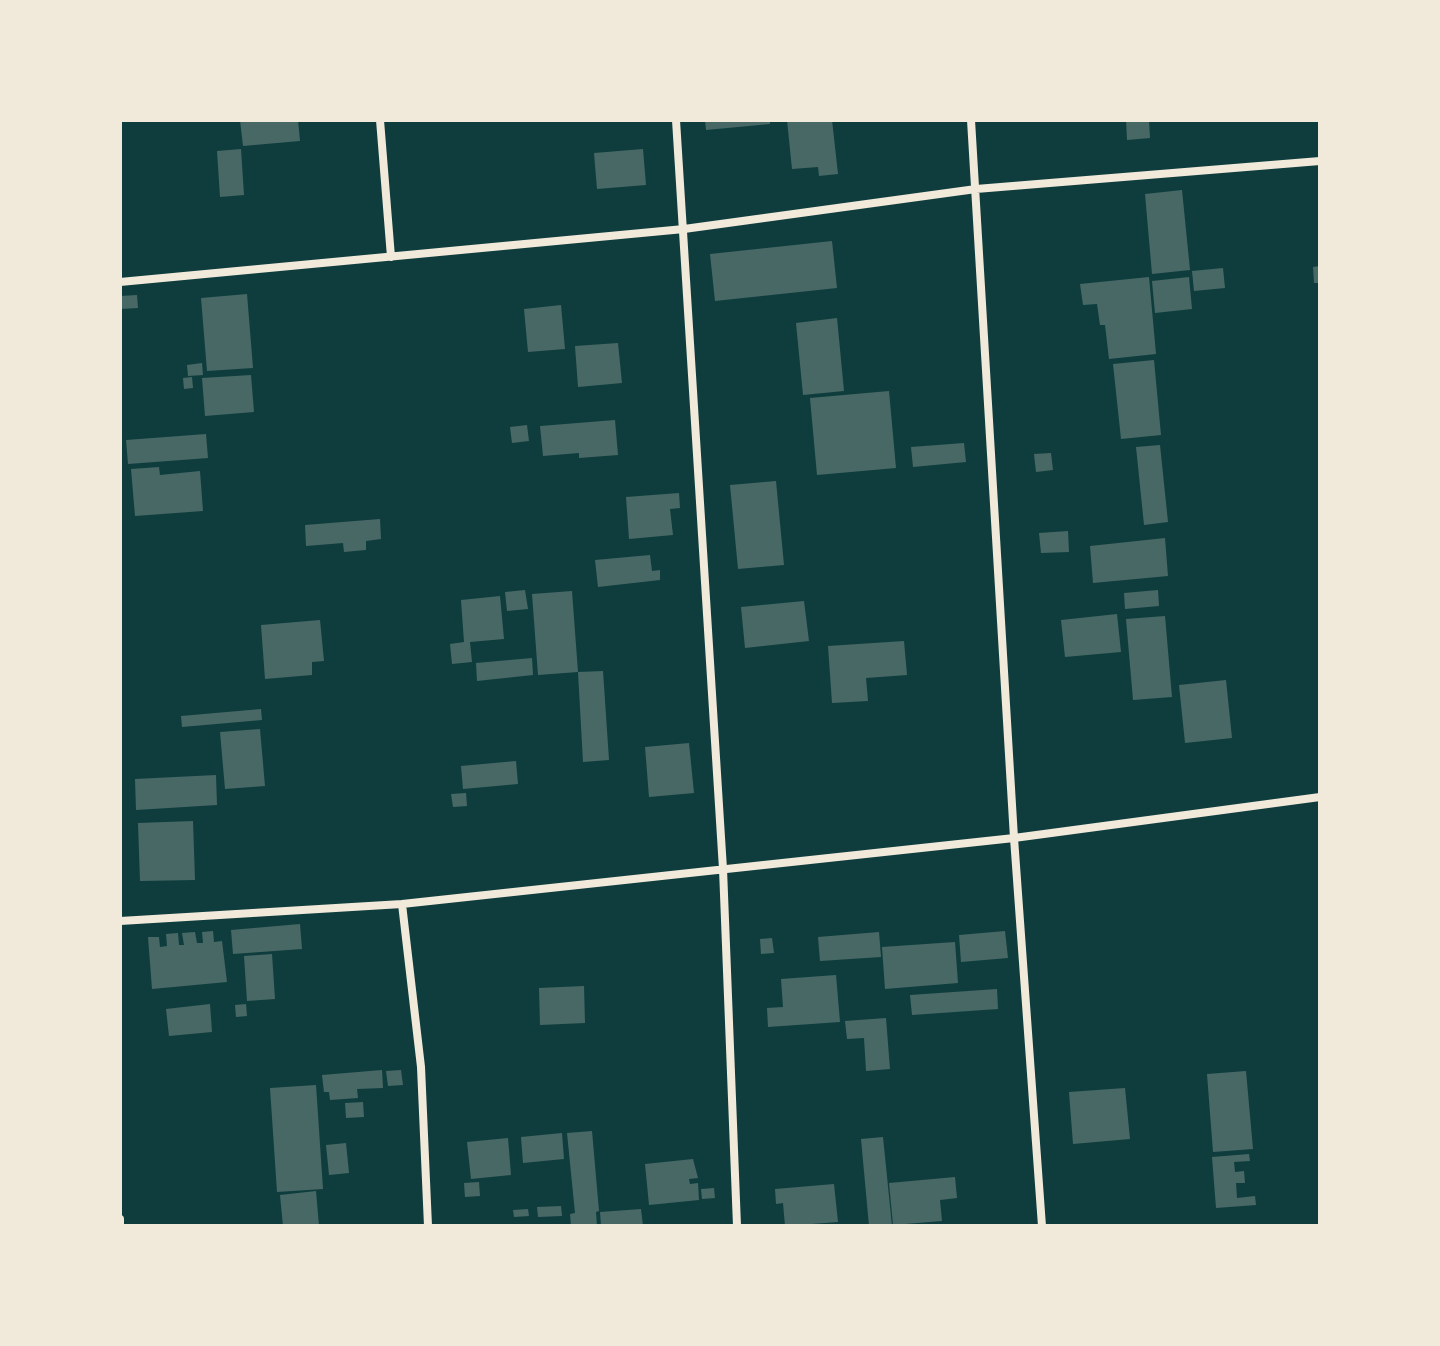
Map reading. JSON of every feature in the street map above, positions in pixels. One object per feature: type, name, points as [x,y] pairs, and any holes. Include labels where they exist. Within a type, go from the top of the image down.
[{"type":"street","points":[[380,120],[391,257]]},
{"type":"street","points":[[676,120],[723,869],[737,1226]]},
{"type":"street","points":[[971,120],[1014,838],[1042,1226]]},
{"type":"street","points":[[120,282],[684,229],[976,189],[1320,161]]},
{"type":"street","points":[[120,921],[402,904],[1014,838],[1320,797]]},
{"type":"street","points":[[402,904],[421,1067],[428,1226]]},
{"type":"street","points":[[120,1219],[120,1226]]},
{"type":"building","points":[[240,120],[298,120],[300,141],[243,146]]},
{"type":"building","points":[[705,120],[770,120],[770,124],[706,130]]},
{"type":"building","points":[[787,120],[832,120],[838,174],[819,176],[818,167],[792,169]]},
{"type":"building","points":[[1126,120],[1149,120],[1150,138],[1127,140]]},
{"type":"building","points":[[241,149],[244,195],[220,197],[217,151]]},
{"type":"building","points":[[643,149],[646,185],[597,189],[594,153]]},
{"type":"building","points":[[1182,190],[1190,270],[1152,274],[1145,194]]},
{"type":"building","points":[[832,241],[837,288],[715,301],[710,254]]},
{"type":"building","points":[[1320,266],[1320,283],[1314,283],[1313,267]]},
{"type":"building","points":[[1223,268],[1225,288],[1194,291],[1192,271]]},
{"type":"building","points":[[1149,277],[1156,354],[1109,359],[1105,325],[1100,325],[1097,304],[1083,305],[1080,284]]},
{"type":"building","points":[[1189,277],[1192,309],[1155,313],[1152,281]]},
{"type":"building","points":[[247,294],[253,368],[207,371],[201,298]]},
{"type":"building","points":[[137,295],[138,308],[120,309],[120,296]]},
{"type":"building","points":[[561,305],[565,349],[528,352],[524,309]]},
{"type":"building","points":[[837,318],[844,391],[803,395],[796,323]]},
{"type":"building","points":[[618,343],[622,383],[578,387],[575,346]]},
{"type":"building","points":[[1154,360],[1161,435],[1121,439],[1113,364]]},
{"type":"building","points":[[202,363],[203,375],[188,376],[187,365]]},
{"type":"building","points":[[251,375],[254,412],[205,416],[202,378]]},
{"type":"building","points":[[192,377],[193,388],[184,389],[183,378]]},
{"type":"building","points":[[889,391],[896,468],[817,475],[810,398]]},
{"type":"building","points":[[615,420],[618,455],[579,458],[579,453],[543,456],[540,426]]},
{"type":"building","points":[[527,425],[529,441],[512,443],[510,427]]},
{"type":"building","points":[[206,434],[208,458],[128,464],[126,440]]},
{"type":"building","points":[[964,443],[966,462],[913,467],[911,447]]},
{"type":"building","points":[[1160,445],[1168,522],[1144,525],[1136,447]]},
{"type":"building","points":[[1051,453],[1053,470],[1036,472],[1034,454]]},
{"type":"building","points":[[159,467],[160,475],[200,471],[203,511],[135,516],[131,469]]},
{"type":"building","points":[[776,481],[784,565],[738,569],[730,485]]},
{"type":"building","points":[[679,493],[680,508],[670,509],[673,535],[629,539],[626,497]]},
{"type":"building","points":[[380,519],[381,539],[366,541],[366,550],[344,552],[343,543],[306,546],[305,525]]},
{"type":"building","points":[[1068,531],[1069,552],[1041,553],[1039,533]]},
{"type":"building","points":[[1165,538],[1168,576],[1093,583],[1090,546]]},
{"type":"building","points":[[650,555],[652,571],[660,570],[660,580],[598,587],[595,560]]},
{"type":"building","points":[[525,590],[528,609],[507,611],[505,592]]},
{"type":"building","points":[[1158,590],[1159,606],[1125,609],[1124,593]]},
{"type":"building","points":[[572,591],[578,672],[538,675],[532,594]]},
{"type":"building","points":[[500,596],[504,639],[470,642],[472,662],[452,664],[450,644],[464,642],[461,600]]},
{"type":"building","points":[[804,601],[809,641],[745,648],[741,607]]},
{"type":"building","points":[[1117,614],[1121,652],[1065,657],[1061,620]]},
{"type":"building","points":[[1165,616],[1172,697],[1133,700],[1126,619]]},
{"type":"building","points":[[320,620],[324,661],[312,662],[312,675],[265,679],[261,625]]},
{"type":"building","points":[[904,641],[907,675],[866,678],[868,701],[832,703],[828,646]]},
{"type":"building","points":[[532,658],[533,675],[477,681],[476,663]]},
{"type":"building","points":[[603,671],[609,760],[583,762],[578,672]]},
{"type":"building","points":[[1226,680],[1232,738],[1185,743],[1179,685]]},
{"type":"building","points":[[261,709],[262,720],[182,727],[181,716]]},
{"type":"building","points":[[260,729],[265,786],[225,789],[220,732]]},
{"type":"building","points":[[689,743],[694,793],[649,797],[645,747]]},
{"type":"building","points":[[516,761],[518,784],[463,789],[461,766]]},
{"type":"building","points":[[216,775],[217,805],[136,810],[135,779]]},
{"type":"building","points":[[466,793],[467,806],[453,807],[451,794]]},
{"type":"building","points":[[193,821],[195,880],[140,881],[138,823]]},
{"type":"building","points":[[300,924],[302,949],[233,954],[231,930]]},
{"type":"building","points":[[213,931],[214,942],[222,941],[227,982],[152,989],[148,937],[159,937],[160,947],[167,946],[166,934],[178,933],[179,945],[184,945],[182,933],[195,932],[197,943],[203,943],[202,932]]},
{"type":"building","points":[[1005,931],[1008,958],[961,962],[959,935]]},
{"type":"building","points":[[879,932],[881,957],[820,961],[818,937]]},
{"type":"building","points":[[772,938],[774,953],[761,954],[760,939]]},
{"type":"building","points":[[955,942],[958,983],[885,989],[882,947]]},
{"type":"building","points":[[272,954],[275,999],[247,1001],[244,956]]},
{"type":"building","points":[[836,975],[840,1022],[768,1027],[767,1008],[783,1007],[781,979]]},
{"type":"building","points":[[584,986],[585,1023],[540,1025],[539,988]]},
{"type":"building","points":[[997,989],[998,1009],[912,1015],[910,995]]},
{"type":"building","points":[[210,1004],[212,1032],[169,1036],[166,1009]]},
{"type":"building","points":[[246,1004],[247,1016],[236,1017],[235,1005]]},
{"type":"building","points":[[886,1018],[890,1069],[866,1071],[864,1038],[847,1039],[845,1021]]},
{"type":"building","points":[[382,1070],[383,1088],[357,1089],[358,1098],[330,1100],[329,1092],[324,1092],[322,1075]]},
{"type":"building","points":[[401,1070],[403,1085],[388,1086],[386,1071]]},
{"type":"building","points":[[1246,1071],[1253,1149],[1213,1152],[1207,1074]]},
{"type":"building","points":[[316,1085],[323,1189],[277,1192],[270,1088]]},
{"type":"building","points":[[1125,1088],[1130,1139],[1073,1144],[1069,1092]]},
{"type":"building","points":[[363,1102],[364,1117],[346,1118],[345,1103]]},
{"type":"building","points":[[592,1131],[599,1211],[596,1212],[597,1226],[571,1226],[570,1214],[575,1213],[567,1133]]},
{"type":"building","points":[[562,1133],[564,1159],[523,1163],[521,1137]]},
{"type":"building","points":[[883,1137],[892,1226],[869,1226],[861,1139]]},
{"type":"building","points":[[508,1138],[511,1175],[471,1179],[467,1142]]},
{"type":"building","points":[[346,1143],[349,1173],[329,1175],[326,1145]]},
{"type":"building","points":[[1249,1154],[1250,1161],[1234,1162],[1235,1172],[1244,1171],[1245,1183],[1236,1183],[1237,1198],[1255,1196],[1256,1205],[1216,1208],[1212,1157]]},
{"type":"building","points":[[693,1159],[698,1178],[689,1179],[690,1184],[698,1183],[699,1200],[649,1205],[645,1164]]},
{"type":"building","points":[[955,1177],[957,1198],[940,1200],[942,1221],[893,1225],[889,1183]]},
{"type":"building","points":[[479,1182],[480,1196],[465,1197],[464,1183]]},
{"type":"building","points":[[834,1184],[838,1222],[785,1226],[783,1203],[776,1204],[775,1189]]},
{"type":"building","points":[[714,1188],[715,1198],[702,1199],[701,1189]]},
{"type":"building","points":[[316,1191],[319,1226],[283,1226],[280,1195]]},
{"type":"building","points":[[561,1206],[562,1216],[538,1217],[537,1207]]},
{"type":"building","points":[[528,1209],[529,1216],[514,1217],[513,1210]]},
{"type":"building","points":[[641,1209],[643,1226],[601,1226],[600,1212]]}]
